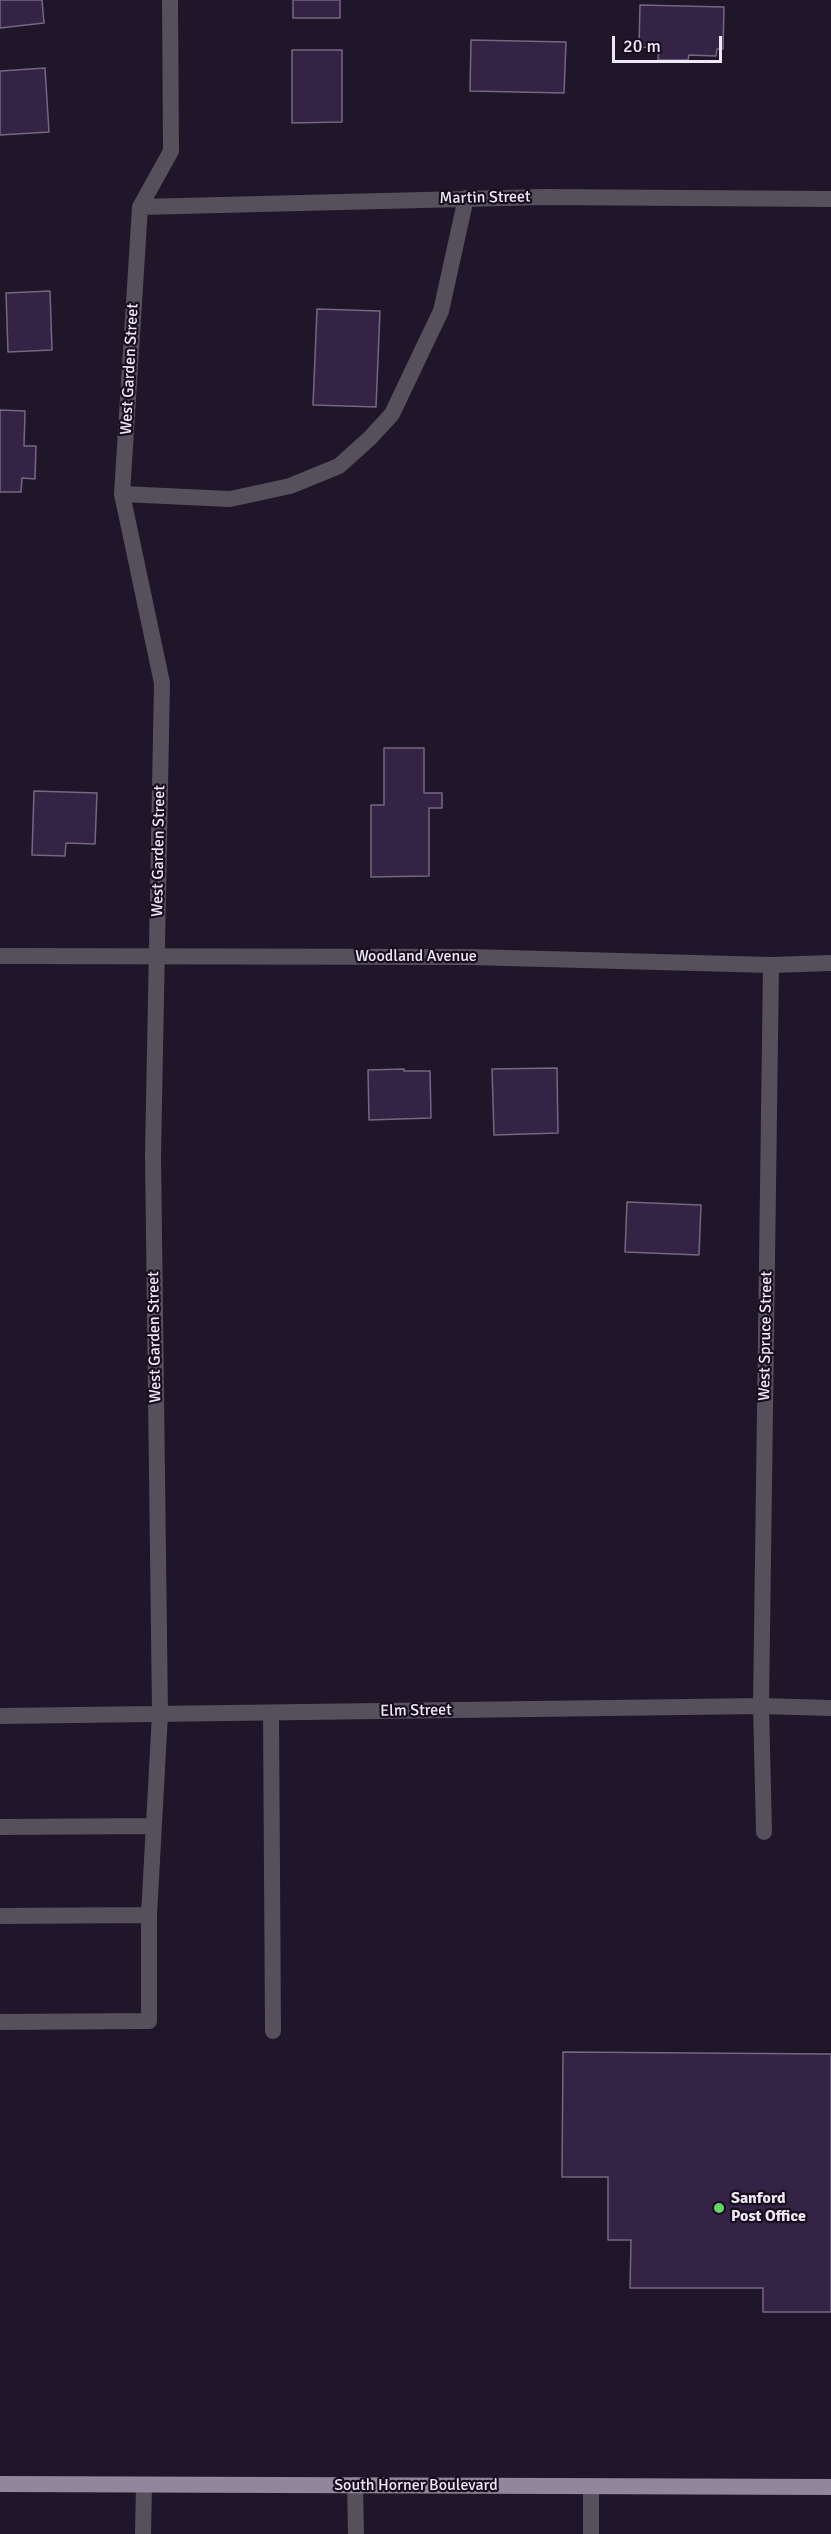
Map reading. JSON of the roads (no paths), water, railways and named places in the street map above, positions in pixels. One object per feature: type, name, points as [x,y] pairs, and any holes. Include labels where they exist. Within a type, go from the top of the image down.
[{"type":"main road","name":"South Horner Boulevard","points":[[0,2484],[831,2487]]},
{"type":"street","name":"West Garden Street","points":[[0,2022],[149,2021],[149,1915],[160,1714],[153,1155],[162,683],[122,494],[140,207],[171,151],[170,0]]},
{"type":"street","name":"Martin Street","points":[[140,207],[466,198],[831,199]]},
{"type":"street","points":[[122,494],[230,499],[290,486],[339,466],[392,414],[441,311],[466,198]]},
{"type":"street","name":"Woodland Avenue","points":[[0,956],[469,957],[771,965],[831,963]]},
{"type":"street","name":"West Spruce Street","points":[[764,1832],[760,1707],[771,965]]},
{"type":"street","name":"Elm Street","points":[[0,1716],[831,1708]]},
{"type":"street","points":[[271,1713],[273,2031]]},
{"type":"street","points":[[0,1827],[154,1826]]},
{"type":"street","points":[[0,1916],[149,1915]]},
{"type":"street","points":[[143,2534],[144,2485]]},
{"type":"street","points":[[355,2486],[356,2534]]},
{"type":"street","points":[[591,2486],[591,2534]]},
{"type":"place","name":"Sanford Post Office","points":[[719,2208]]}]
